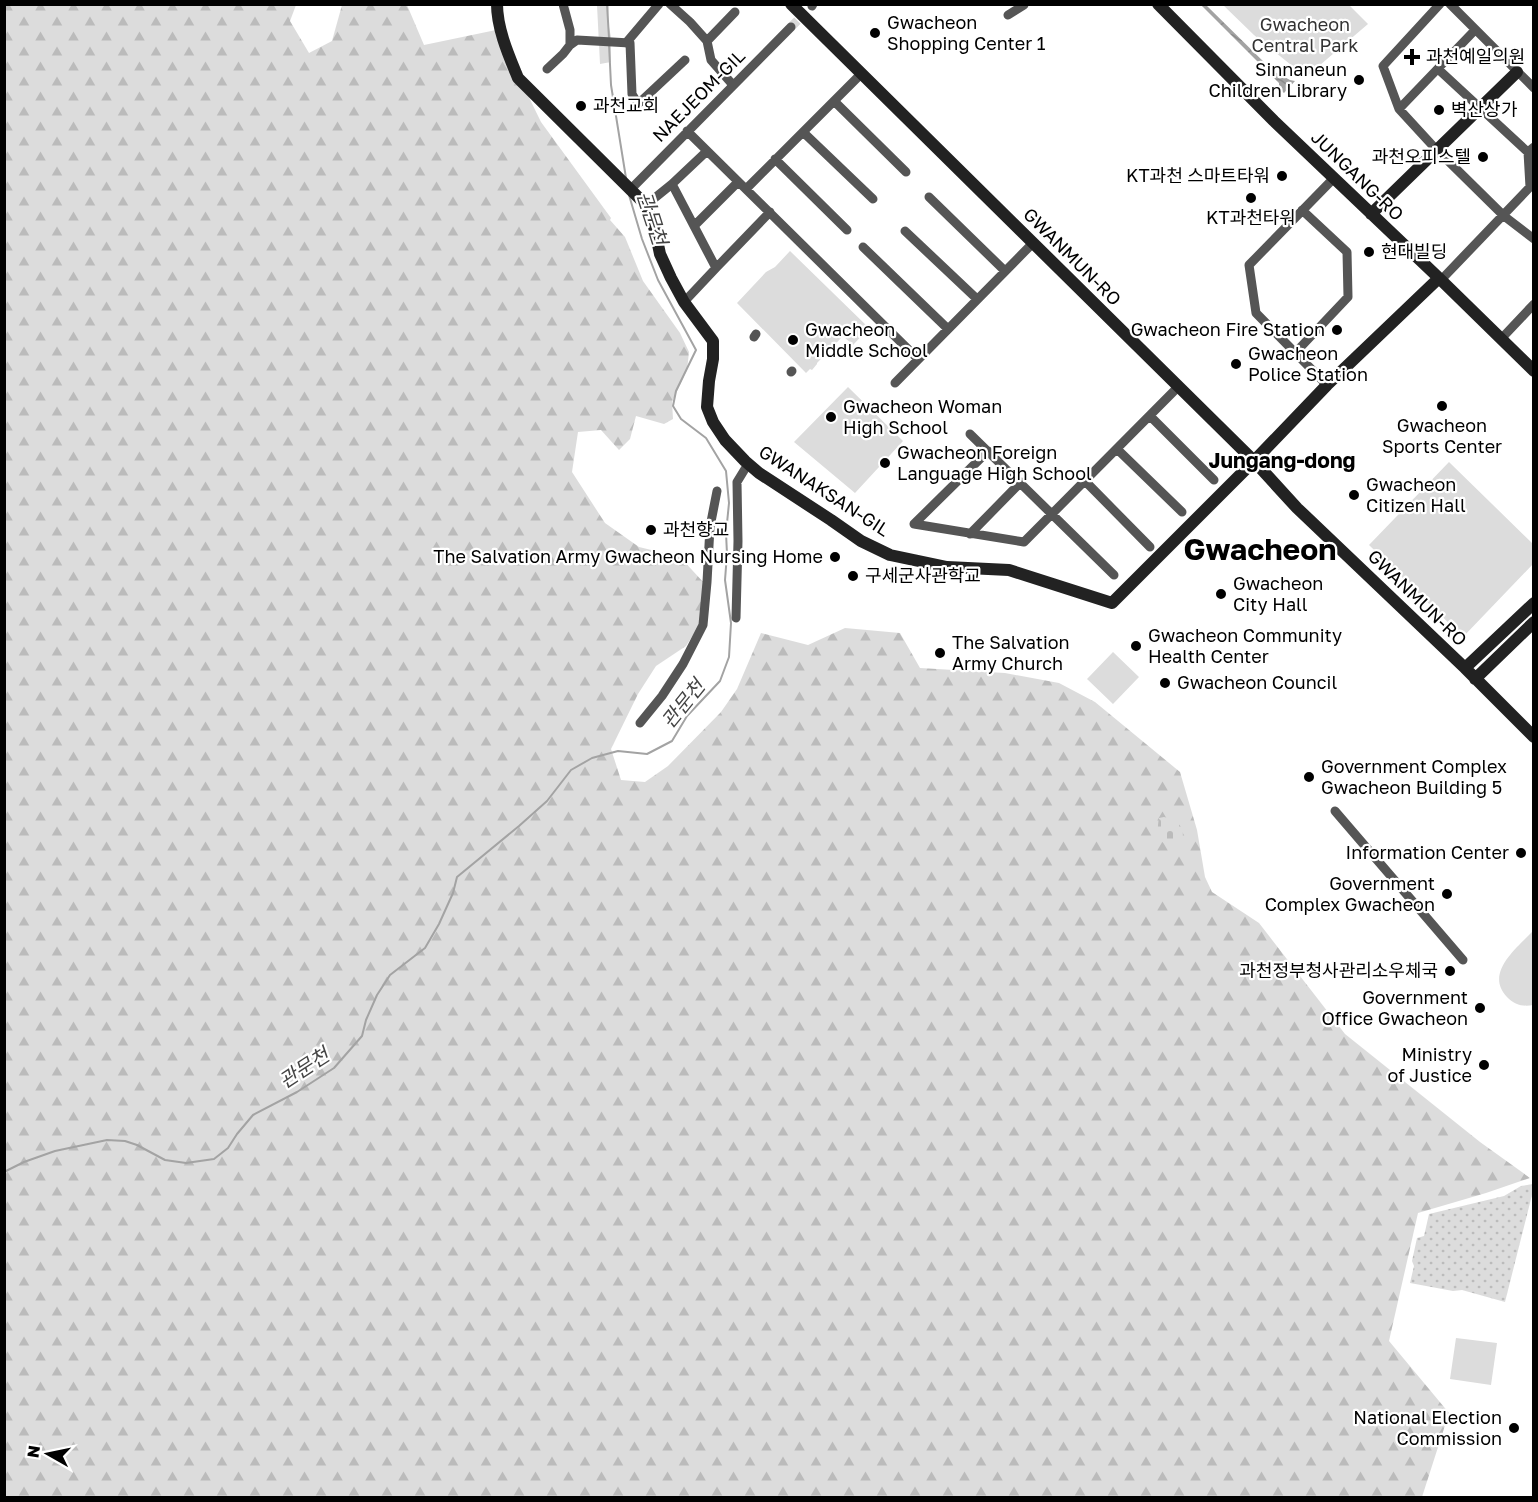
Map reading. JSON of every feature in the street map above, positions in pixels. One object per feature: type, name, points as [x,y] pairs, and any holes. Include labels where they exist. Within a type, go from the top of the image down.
[{"type":"street","name":"GWANAKSAN-GIL","points":[[497,4],[497,13],[507,52],[518,78],[646,205],[660,254],[684,302],[713,341],[707,407],[713,422],[725,440],[759,473],[861,541],[890,555],[947,567],[1009,570],[1112,603],[1254,461]]},
{"type":"street","points":[[563,4],[570,30],[570,45]]},
{"type":"street","points":[[626,43],[659,4]]},
{"type":"street","points":[[670,4],[706,41],[711,60],[734,85]]},
{"type":"street","name":"GWANMUN-RO","points":[[791,4],[1254,461],[1297,508],[1532,734]]},
{"type":"street","name":"JUNGANG-RO","points":[[1158,4],[1274,121],[1533,371]]},
{"type":"street","points":[[1440,4],[1383,66],[1400,109],[1437,151],[1504,216],[1533,239]]},
{"type":"street","points":[[1450,4],[1533,88]]},
{"type":"street","points":[[1008,15],[1024,5]]},
{"type":"street","points":[[706,41],[735,12]]},
{"type":"street","name":"NAEJEOM-GIL","points":[[630,188],[791,27]]},
{"type":"street","points":[[1400,109],[1475,30]]},
{"type":"street","points":[[547,69],[577,40],[630,43],[632,94],[638,104],[685,60]]},
{"type":"street","points":[[1254,461],[1328,385],[1504,216],[1530,187],[1532,152],[1438,69]]},
{"type":"street","points":[[1371,214],[1517,72]]},
{"type":"street","points":[[694,226],[775,159],[861,74]]},
{"type":"street","points":[[834,101],[906,172]]},
{"type":"street","points":[[687,131],[918,359]]},
{"type":"street","points":[[803,132],[873,199]]},
{"type":"street","points":[[646,205],[707,152]]},
{"type":"street","points":[[775,159],[846,230]]},
{"type":"street","points":[[1328,385],[1256,313],[1250,265],[1334,178]]},
{"type":"street","points":[[672,184],[716,267]]},
{"type":"street","points":[[929,197],[1005,271]]},
{"type":"street","points":[[1295,352],[1348,297],[1347,252],[1302,210]]},
{"type":"street","points":[[684,302],[770,212]]},
{"type":"street","points":[[905,231],[978,299]]},
{"type":"street","points":[[895,383],[1034,243]]},
{"type":"street","points":[[863,246],[948,329]]},
{"type":"street","points":[[1502,339],[1533,304]]},
{"type":"street","points":[[988,451],[914,524],[1024,542],[1178,387]]},
{"type":"street","points":[[1150,416],[1214,480]]},
{"type":"street","points":[[970,434],[1114,575]]},
{"type":"street","points":[[1117,449],[1182,512]]},
{"type":"street","points":[[736,618],[737,482],[748,464]]},
{"type":"street","points":[[1085,481],[1150,547]]},
{"type":"street","points":[[970,534],[1021,483]]},
{"type":"street","points":[[640,723],[662,696],[683,664],[703,625],[710,527],[717,491]]},
{"type":"street","points":[[1465,668],[1533,603]]},
{"type":"street","points":[[1475,679],[1533,622]]},
{"type":"street","points":[[1532,734],[1533,748]]},
{"type":"street","points":[[1335,811],[1463,960]]},
{"type":"green space","points":[[5,5],[296,5],[290,21],[309,53],[332,41],[342,5],[407,5],[424,45],[496,30],[541,122],[611,218],[610,220],[625,237],[643,281],[680,333],[689,352],[687,370],[672,402],[673,419],[664,424],[636,416],[630,439],[619,450],[601,430],[578,432],[572,472],[605,523],[639,547],[680,557],[705,584],[704,618],[686,646],[656,666],[638,694],[611,749],[621,780],[645,782],[668,766],[721,712],[737,689],[761,633],[808,645],[845,628],[900,633],[920,668],[1005,673],[1059,683],[1095,702],[1180,772],[1197,830],[1205,877],[1212,892],[1259,923],[1345,1034],[1480,1142],[1530,1178],[1418,1213],[1389,1341],[1449,1413],[1422,1497],[5,1498]]},
{"type":"green space","points":[[597,5],[609,5],[608,22],[611,37],[611,62],[600,64]]},
{"type":"green space","name":"Gwacheon Central Park","points":[[1223,5],[1349,5],[1368,24],[1306,77],[1254,35]]},
{"type":"green space","points":[[790,251],[869,328],[853,345],[843,336],[812,370],[806,373],[737,303],[766,272],[775,267]]},
{"type":"green space","points":[[848,387],[903,441],[855,493],[794,442]]},
{"type":"green space","points":[[1449,462],[1533,544],[1533,564],[1463,637],[1369,545]]},
{"type":"green space","points":[[1113,652],[1139,677],[1113,704],[1087,679]]},
{"type":"green space","points":[[1164,817],[1175,821],[1182,828],[1182,837],[1176,847],[1162,842],[1158,834],[1159,818]]},
{"type":"green space","points":[[1533,931],[1533,1005],[1516,1004],[1501,988],[1499,979],[1501,970],[1505,961]]},
{"type":"green space","points":[[1533,1184],[1505,1302],[1462,1290],[1453,1291],[1410,1283],[1417,1238],[1424,1236],[1429,1214],[1504,1196],[1521,1186]]},
{"type":"green space","points":[[1456,1338],[1497,1343],[1491,1385],[1450,1379]]},
{"type":"water","points":[[1201,5],[1206,5],[1273,71],[1295,81],[1284,93],[1279,89],[1279,83]]},
{"type":"waterway","name":"관문천","points":[[607,4],[609,38]]},
{"type":"waterway","name":"관문천","points":[[609,44],[611,85],[626,178]]},
{"type":"waterway","name":"관문천","points":[[4,1172],[55,1151],[107,1140],[125,1141],[137,1145],[165,1160],[186,1163],[214,1159],[228,1148],[253,1115],[297,1092],[334,1068],[362,1036],[377,995],[390,975],[425,948],[453,893],[457,877],[547,801],[571,770],[592,758],[618,751],[647,754],[672,741],[687,716],[720,681],[729,657],[731,623],[725,580],[729,503],[726,471],[706,438],[681,419],[673,406],[676,391],[696,350],[658,280],[642,239],[629,195]]},
{"type":"tunnel","points":[[791,27],[812,6]]},
{"type":"place","name":"Gwacheon Shopping Center 1","points":[[875,33]]},
{"type":"place","name":"과천예일의원","points":[[1412,57]]},
{"type":"place","name":"Sinnaneun Children Library","points":[[1359,80]]},
{"type":"place","name":"과천교회","points":[[581,106]]},
{"type":"place","name":"벽산상가","points":[[1439,110]]},
{"type":"place","name":"과천오피스텔","points":[[1483,157]]},
{"type":"place","name":"KT과천 스마트타워","points":[[1282,176]]},
{"type":"place","name":"KT과천타워","points":[[1251,198]]},
{"type":"place","name":"현대빌딩","points":[[1369,252]]},
{"type":"place","name":"Gwacheon Fire Station","points":[[1337,330]]},
{"type":"place","name":"Gwacheon Middle School","points":[[793,340]]},
{"type":"place","name":"Gwacheon Police Station","points":[[1236,364]]},
{"type":"place","name":"Gwacheon Sports Center","points":[[1442,406]]},
{"type":"place","name":"Gwacheon Woman High School","points":[[831,417]]},
{"type":"place","name":"Gwacheon Foreign Language High School","points":[[885,463]]},
{"type":"place","name":"Gwacheon Citizen Hall","points":[[1354,495]]},
{"type":"place","name":"과천향교","points":[[651,530]]},
{"type":"place","name":"The Salvation Army Gwacheon Nursing Home","points":[[835,557]]},
{"type":"place","name":"구세군사관학교","points":[[853,576]]},
{"type":"place","name":"Gwacheon City Hall","points":[[1221,594]]},
{"type":"place","name":"Gwacheon Community Health Center","points":[[1136,646]]},
{"type":"place","name":"The Salvation Army Church","points":[[940,653]]},
{"type":"place","name":"Gwacheon Council","points":[[1165,683]]},
{"type":"place","name":"Government Complex Gwacheon Building 5","points":[[1309,777]]},
{"type":"place","name":"Information Center","points":[[1521,853]]},
{"type":"place","name":"Government Complex Gwacheon","points":[[1447,894]]},
{"type":"place","name":"과천정부청사관리소우체국","points":[[1450,971]]},
{"type":"place","name":"Government Office Gwacheon","points":[[1480,1008]]},
{"type":"place","name":"Ministry of Justice","points":[[1484,1065]]},
{"type":"place","name":"National Election Commission","points":[[1514,1428]]},
{"type":"district","name":"Jungang-dong","points":[[1282,461]]},
{"type":"district","name":"Gwacheon","points":[[1260,550]]}]
